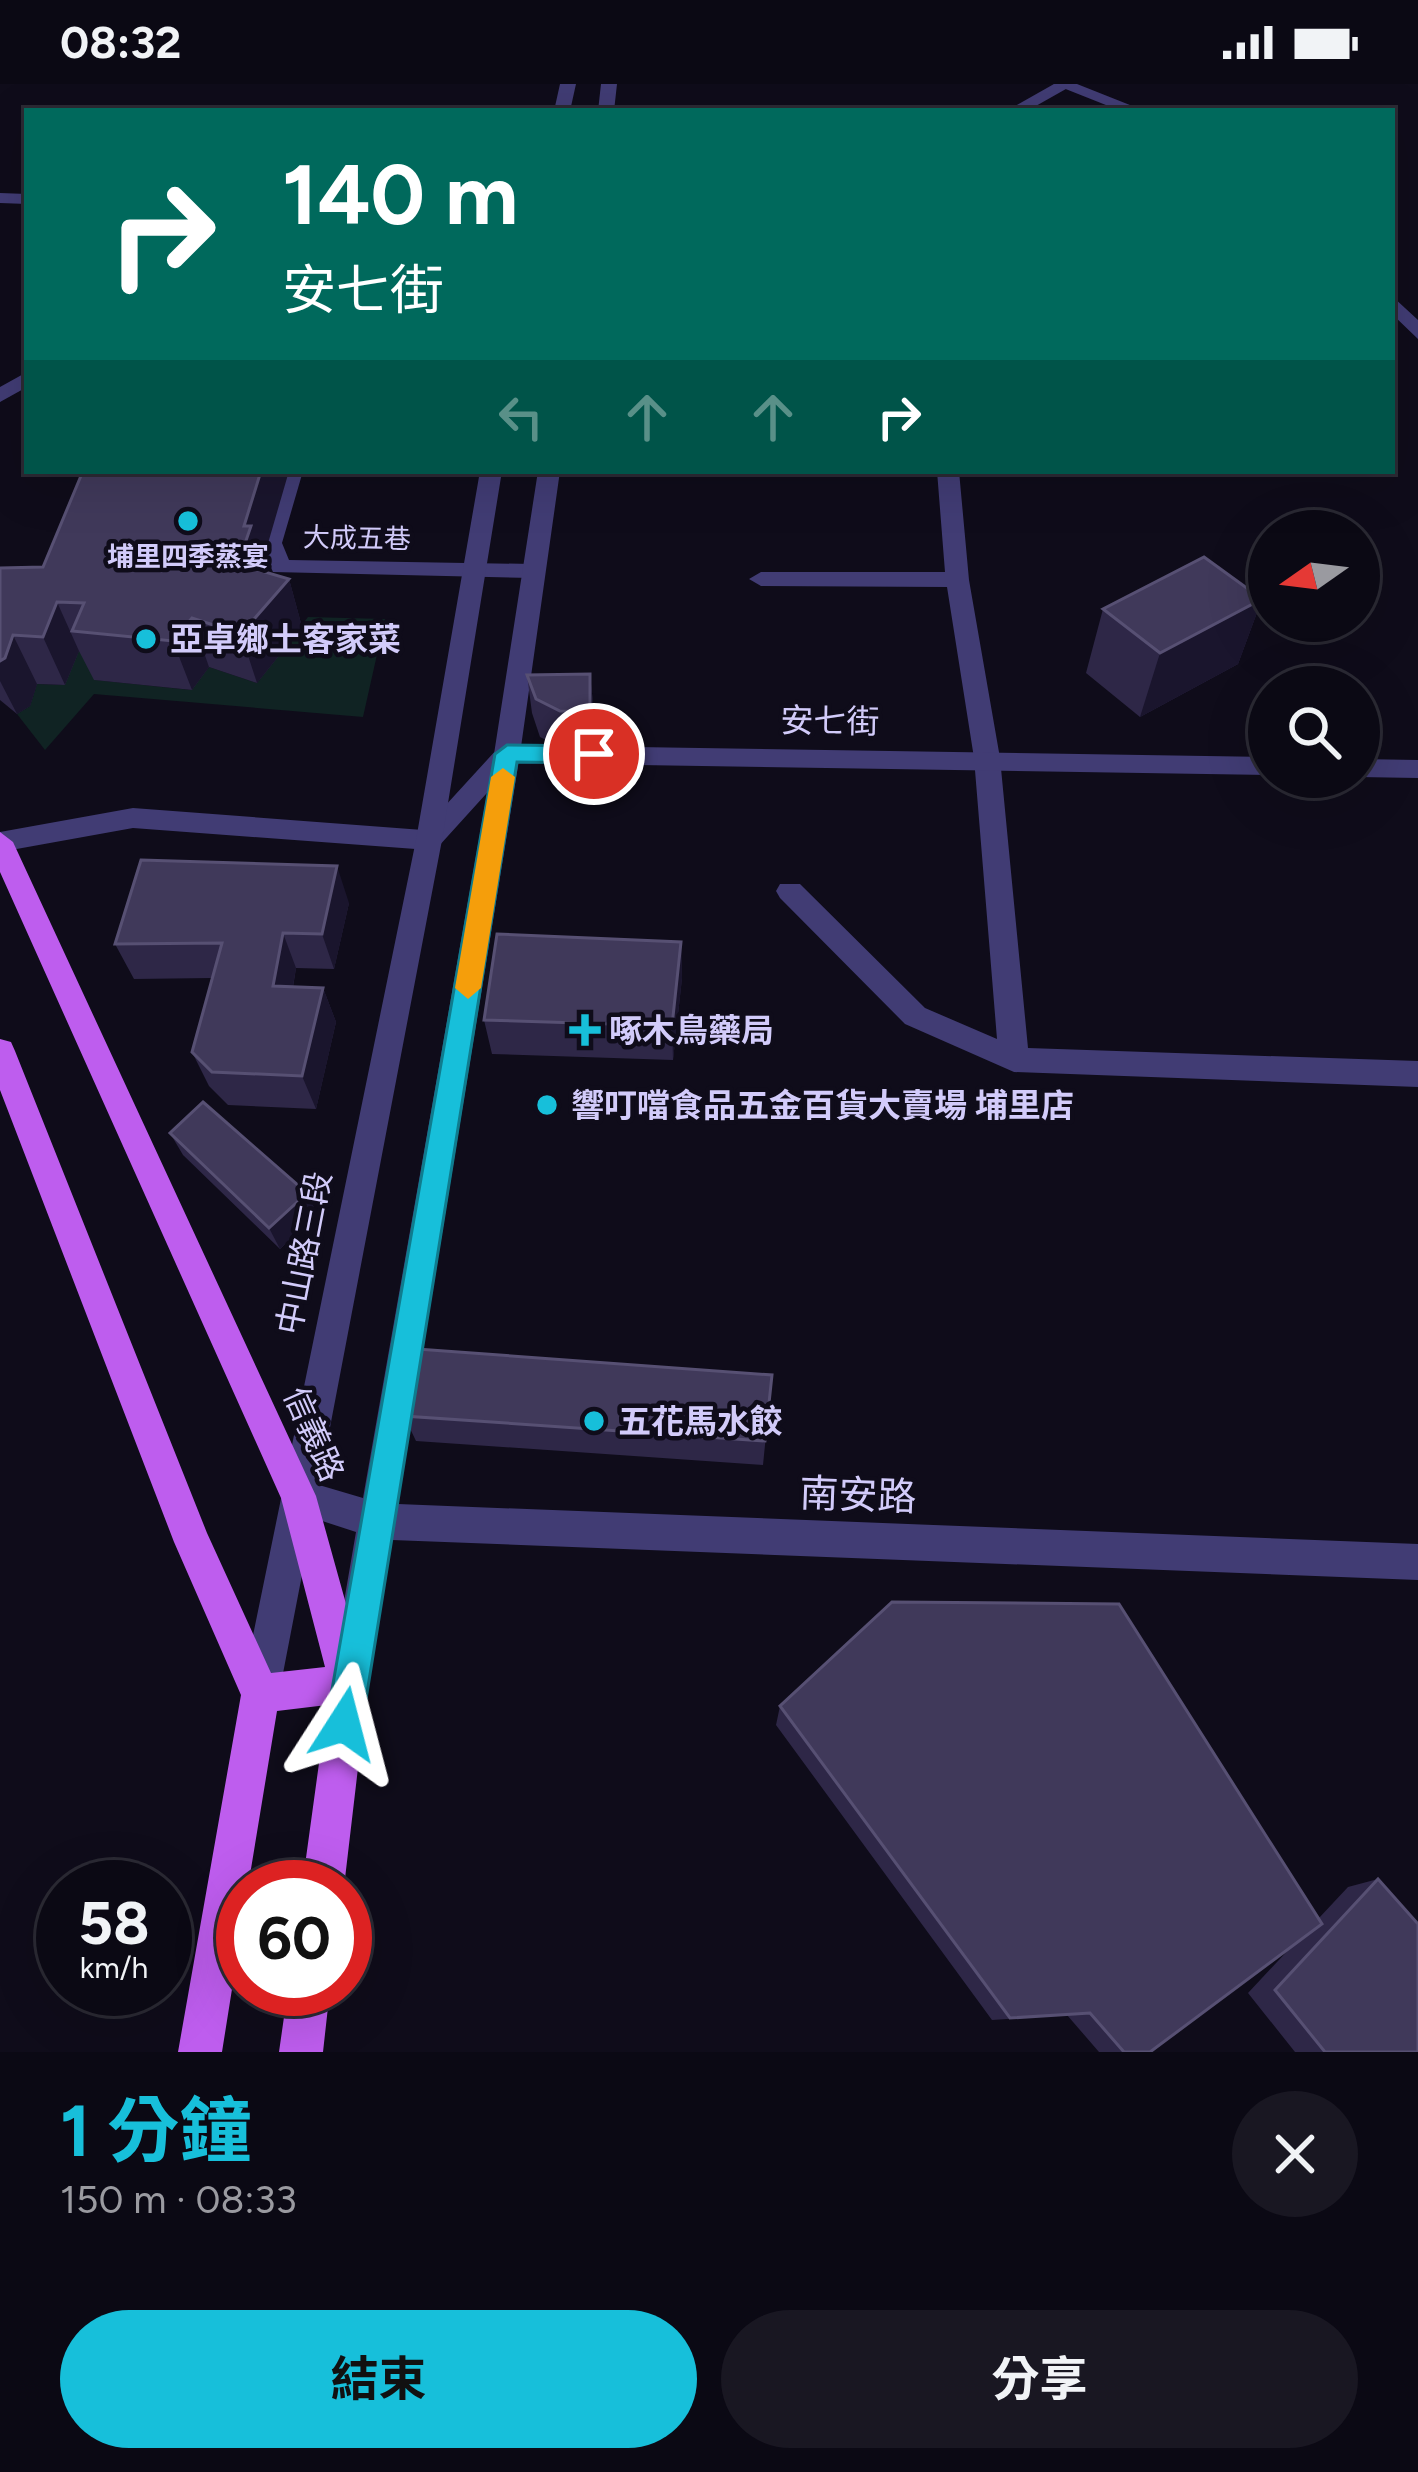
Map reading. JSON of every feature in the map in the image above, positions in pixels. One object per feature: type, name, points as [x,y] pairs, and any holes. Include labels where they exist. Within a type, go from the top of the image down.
[{"type":"main road","name":"信義路","points":[[0,842],[298,1496],[349,1683]]},
{"type":"main road","points":[[0,1051],[192,1542],[260,1694],[349,1683],[326,1860]]},
{"type":"main road","name":"中山路三段","points":[[200,2052],[260,1694]]},
{"type":"main road","points":[[301,2052],[306,2016]]},
{"type":"street","points":[[1020,108],[1063,85],[1128,108]]},
{"type":"street","points":[[1395,306],[1418,333]]},
{"type":"street","name":"大成五巷","points":[[291,474],[271,543],[280,566],[532,571]]},
{"type":"street","name":"中山路三段","points":[[260,1694],[429,840],[489,474]]},
{"type":"street","points":[[349,1683],[507,754],[548,474]]},
{"type":"street","points":[[948,474],[956,580],[987,758],[1014,1060]]},
{"type":"street","points":[[761,579],[956,580]]},
{"type":"street","points":[[0,842],[133,818],[429,840],[507,754]]},
{"type":"street","name":"安七街","points":[[507,754],[1248,765]]},
{"type":"street","points":[[1380,769],[1418,770]]},
{"type":"street","points":[[790,891],[915,1016],[1014,1060],[1418,1075]]},
{"type":"street","name":"南安路","points":[[298,1496],[380,1521],[1418,1562]]},
{"type":"green space","points":[[308,617],[385,619],[363,717],[94,694],[45,750],[17,714],[30,706],[37,684],[62,685],[79,651],[105,652],[95,680],[191,690],[209,667],[257,683]]},
{"type":"building","points":[[82,474],[260,474],[238,564],[289,579],[241,634],[192,618],[173,641],[72,631],[84,603],[57,602],[43,637],[13,635],[0,661],[0,568],[43,567]]},
{"type":"building","points":[[1204,557],[1248,589],[1248,606],[1160,653],[1103,609]]},
{"type":"building","points":[[590,674],[590,712],[560,711],[536,699],[527,675]]},
{"type":"building","points":[[141,860],[337,866],[322,934],[283,933],[273,986],[323,988],[302,1076],[212,1072],[192,1052],[222,943],[115,944]]},
{"type":"building","points":[[497,934],[681,942],[672,1026],[484,1020]]},
{"type":"building","points":[[203,1102],[307,1193],[269,1228],[170,1133]]},
{"type":"building","points":[[417,1349],[772,1375],[765,1441],[404,1416]]},
{"type":"building","points":[[892,1602],[1119,1604],[1322,1924],[1150,2052],[1124,2052],[1090,2013],[1010,2018],[780,1706]]},
{"type":"building","points":[[1378,1879],[1418,1924],[1418,2052],[1325,2052],[1275,1990]]},
{"type":"slow traffic","points":[[468,988],[503,777]]},
{"type":"place","name":"埔里四季蒸宴","points":[[188,521]]},
{"type":"place","name":"亞卓鄉土客家菜","points":[[146,639]]},
{"type":"place","name":"啄木鳥藥局","points":[[585,1030]]},
{"type":"place","name":"響叮噹食品五金百貨大賣場 埔里店","points":[[547,1105]]},
{"type":"place","name":"五花馬水餃","points":[[594,1421]]},
{"type":"route","points":[[344,1724],[507,754],[594,754]]}]
